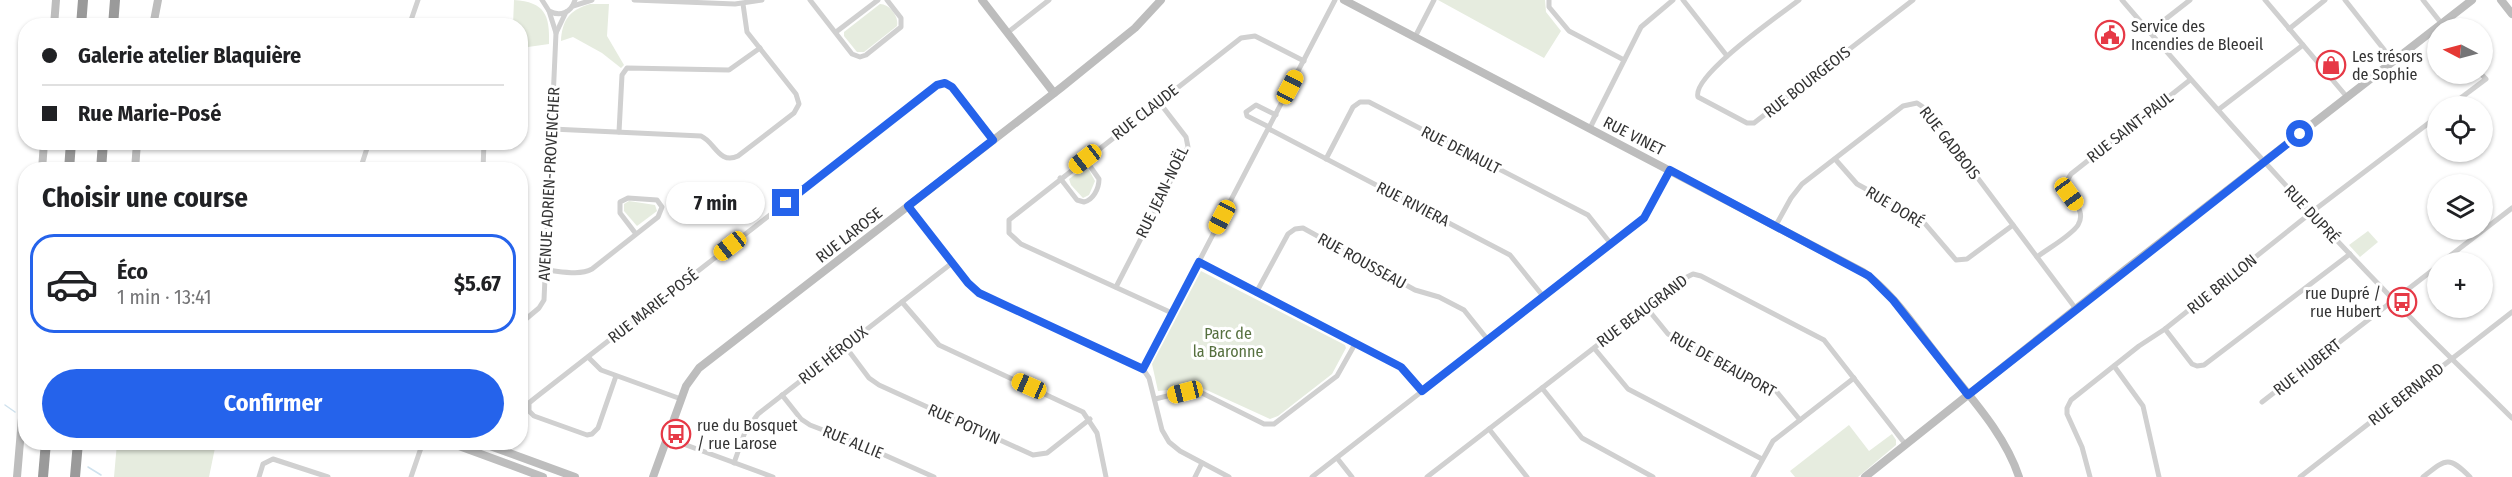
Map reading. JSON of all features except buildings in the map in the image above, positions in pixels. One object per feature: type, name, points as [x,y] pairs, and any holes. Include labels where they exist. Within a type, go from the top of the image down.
[{"type":"highway","points":[[82,18],[83,0]]},
{"type":"highway","points":[[114,18],[115,1]]},
{"type":"highway","points":[[43,477],[45,450]]},
{"type":"highway","points":[[75,477],[77,450]]},
{"type":"street","points":[[55,18],[57,0]]},
{"type":"street","points":[[155,18],[158,0]]},
{"type":"street","points":[[412,18],[418,0]]},
{"type":"street","points":[[574,3],[592,0]]},
{"type":"street","points":[[634,0],[743,4],[762,0]]},
{"type":"street","points":[[810,0],[858,57],[865,56],[901,27],[901,18],[887,0]]},
{"type":"street","points":[[836,32],[878,0]]},
{"type":"street","points":[[982,0],[1054,93]]},
{"type":"street","points":[[1007,33],[1049,0]]},
{"type":"street","name":"RUE LAROSE","points":[[653,477],[681,399],[693,376],[706,363],[1054,93],[1135,28],[1161,0]]},
{"type":"street","points":[[1143,369],[1335,0]]},
{"type":"street","name":"RUE VINET","points":[[1344,0],[1852,265],[1874,280],[1893,300],[2005,445],[2019,477]]},
{"type":"street","points":[[1414,37],[1434,0]]},
{"type":"street","points":[[1549,0],[1550,9],[1566,30],[1624,60]]},
{"type":"street","points":[[1590,128],[1642,25],[1673,0]]},
{"type":"street","points":[[1683,0],[1727,56],[1799,0]]},
{"type":"street","name":"RUE BOURGEOIS","points":[[1727,56],[1701,83],[1697,94],[1700,99],[1723,111],[1747,123],[1754,123],[1913,0]]},
{"type":"street","name":"RUE DUPRÉ","points":[[2122,0],[2190,80],[2311,213],[2393,300],[2512,418]]},
{"type":"street","points":[[2149,32],[2190,0]]},
{"type":"street","points":[[2265,0],[2348,97]]},
{"type":"street","points":[[2289,29],[2325,0]]},
{"type":"street","points":[[2345,0],[2393,61]]},
{"type":"street","points":[[2423,0],[2437,18]]},
{"type":"street","points":[[2452,18],[2472,0]]},
{"type":"street","points":[[2501,0],[2512,14]]},
{"type":"street","points":[[535,1],[543,2],[549,11],[556,14],[567,12]]},
{"type":"street","name":"AVENUE ADRIEN-PROVENCHER","points":[[556,33],[574,3]]},
{"type":"street","points":[[552,129],[701,136],[708,140],[722,157],[736,158],[794,113],[799,106],[796,94],[745,28],[743,4]]},
{"type":"street","name":"AVENUE ADRIEN-PROVENCHER","points":[[528,317],[542,304],[545,270],[556,33],[549,11]]},
{"type":"street","name":"RUE CLAUDE","points":[[1173,313],[1021,244],[1009,233],[1008,225],[1011,217],[1246,36],[1257,37],[1304,61]]},
{"type":"street","points":[[1865,477],[2076,309],[2393,61],[2427,37]]},
{"type":"street","points":[[2218,110],[2303,45]]},
{"type":"street","points":[[619,132],[621,77],[627,68],[729,70],[760,48]]},
{"type":"street","name":"RUE SAINT-PAUL","points":[[2037,257],[2075,229],[2080,221],[2079,209],[2066,188],[2070,174],[2190,80]]},
{"type":"street","name":"RUE MARIE-POSÉ","points":[[616,376],[598,428],[593,434],[587,435],[531,414],[528,408],[530,402],[938,84],[945,83],[952,87],[993,140]]},
{"type":"street","points":[[2463,96],[2479,84]]},
{"type":"street","name":"RUE JEAN-NOËL","points":[[1116,286],[1188,147],[1186,137],[1159,102]]},
{"type":"street","name":"RUE DENAULT","points":[[1326,159],[1353,107],[1360,102],[1369,102],[1588,215],[1611,244]]},
{"type":"street","name":"RUE GADBOIS","points":[[1776,225],[1796,190],[1903,106],[1919,103],[1926,109],[2076,309]]},
{"type":"street","name":"RUE RIVIERA","points":[[1276,115],[1256,105],[1246,112],[1246,115],[1326,159],[1510,255],[1543,296]]},
{"type":"street","name":"RUE BRILLON","points":[[2090,477],[2084,452],[2068,417],[2067,408],[2071,400],[2427,124]]},
{"type":"street","points":[[1060,178],[1077,200],[1084,202],[1090,200],[1098,188],[1099,179],[1085,159]]},
{"type":"street","name":"RUE DORÉ","points":[[1835,159],[1857,184],[1921,219],[1956,260],[1965,260],[2013,225]]},
{"type":"street","points":[[1312,477],[1648,213],[1670,170]]},
{"type":"street","points":[[545,270],[589,271],[636,234],[660,214],[661,206],[657,200],[630,197],[620,202],[620,213],[636,234]]},
{"type":"street","points":[[908,206],[970,286],[982,295],[1143,369],[1149,376],[1161,426],[1167,439],[1177,449],[1229,477]]},
{"type":"street","points":[[2455,252],[2512,208]]},
{"type":"street","name":"RUE ROUSSEAU","points":[[1256,292],[1287,236],[1295,229],[1304,228],[1415,290],[1439,297],[1465,311],[1488,340]]},
{"type":"street","points":[[2165,329],[2192,364],[2204,365],[2350,254]]},
{"type":"street","points":[[1199,262],[1401,367],[1422,391]]},
{"type":"street","name":"RUE HÉROUX","points":[[734,463],[750,424],[782,395],[952,263]]},
{"type":"street","name":"RUE HUBERT","points":[[2262,402],[2427,274]]},
{"type":"street","name":"RUE BEAUGRAND","points":[[1427,477],[1686,276],[1699,275],[1821,338],[1906,445]]},
{"type":"street","points":[[902,302],[939,345],[1076,408],[1090,419],[1098,435],[1106,477]]},
{"type":"street","name":"RUE DE BEAUPORT","points":[[1646,307],[1668,334],[1776,392],[1800,420]]},
{"type":"street","name":"RUE BERNARD","points":[[2300,477],[2512,312]]},
{"type":"street","points":[[1155,399],[1188,391],[1198,392],[1264,424],[1274,424],[1337,376],[1355,344]]},
{"type":"street","name":"RUE POTVIN","points":[[845,346],[869,378],[879,385],[1033,455],[1047,453],[1090,419]]},
{"type":"street","points":[[1594,348],[1628,389],[1762,459]]},
{"type":"street","points":[[588,357],[597,368],[681,399]]},
{"type":"street","points":[[2114,366],[2144,406],[2159,477]]},
{"type":"street","points":[[1753,477],[1773,441],[1854,378]]},
{"type":"street","points":[[1542,388],[1585,441],[1653,477]]},
{"type":"street","name":"RUE ALLIE","points":[[782,395],[801,419],[810,425],[934,477]]},
{"type":"street","points":[[2506,412],[2512,407]]},
{"type":"street","points":[[1489,429],[1527,477]]},
{"type":"street","points":[[667,438],[773,477]]},
{"type":"street","points":[[17,477],[19,450]]},
{"type":"street","points":[[411,477],[420,450]]},
{"type":"street","points":[[470,450],[543,477]]},
{"type":"street","points":[[502,450],[575,477]]},
{"type":"street","points":[[1337,458],[1352,477]]},
{"type":"street","points":[[259,477],[263,464],[273,459],[328,477]]},
{"type":"street","points":[[2423,477],[2440,463],[2448,461],[2456,463],[2470,477]]},
{"type":"street","points":[[1195,477],[1202,463]]},
{"type":"street","points":[[1437,470],[1442,477]]},
{"type":"green space","points":[[514,0],[539,7],[547,18],[549,44],[528,47],[528,18],[513,18]]},
{"type":"green space","points":[[1438,0],[1545,0],[1546,12],[1561,31],[1544,58]]},
{"type":"green space","points":[[609,4],[607,36],[624,65],[621,68],[602,53],[573,37],[561,41],[568,17],[583,6]]},
{"type":"green space","points":[[880,4],[893,11],[897,26],[864,52],[857,52],[844,36],[844,32]]},
{"type":"green space","points":[[1084,168],[1089,170],[1095,181],[1089,195],[1083,198],[1071,185],[1069,179]]},
{"type":"green space","points":[[629,201],[655,205],[657,211],[637,226],[624,211],[624,204]]},
{"type":"green space","points":[[2368,231],[2378,242],[2360,257],[2349,245]]},
{"type":"green space","name":"Parc de la Baronne","points":[[1201,271],[1345,345],[1346,348],[1332,374],[1278,416],[1270,419],[1200,387],[1158,391],[1152,364]]},
{"type":"green space","points":[[1849,425],[1869,451],[1892,434],[1896,445],[1858,477],[1795,477],[1790,471]]},
{"type":"green space","points":[[116,450],[215,450],[209,477],[114,477]]},
{"type":"waterway","points":[[5,405],[15,412]]},
{"type":"waterway","points":[[88,467],[101,475]]},
{"type":"place","name":"Service des Incendies de Bleoeil","points":[[2110,35]]},
{"type":"place","name":"Les trésors de Sophie","points":[[2331,65]]},
{"type":"place","name":"rue Dupré / rue Hubert","points":[[2402,302]]},
{"type":"place","name":"rue du Bosquet / rue Larose","points":[[676,434]]},
{"type":"route","points":[[786,203],[937,85],[949,84],[993,140],[908,206],[968,283],[979,293],[1143,369],[1199,262],[1401,367],[1422,391],[1644,218],[1650,211],[1670,170],[1869,276],[1893,300],[1968,395],[2300,134]]}]
